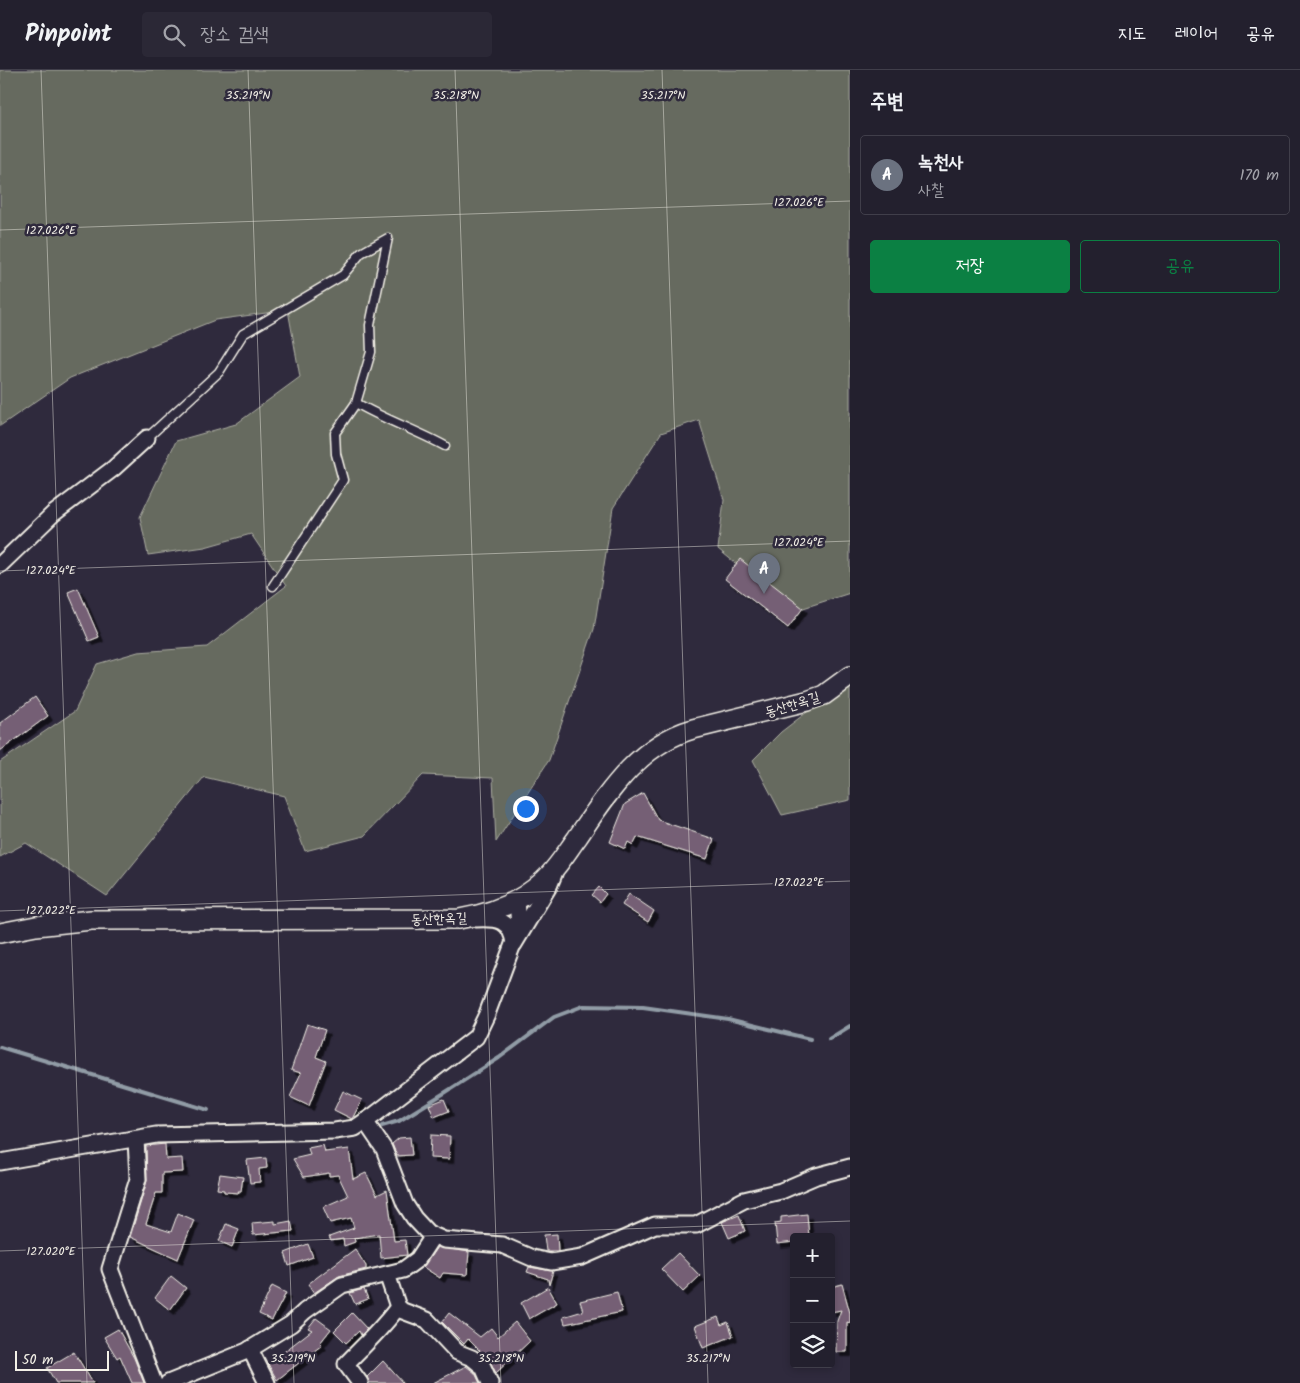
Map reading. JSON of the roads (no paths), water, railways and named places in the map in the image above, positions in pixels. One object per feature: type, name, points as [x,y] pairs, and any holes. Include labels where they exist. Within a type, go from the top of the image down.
[{"type":"street","points":[[0,565],[53,514],[114,468],[147,438]]},
{"type":"street","name":"동산한옥길","points":[[0,933],[36,926],[91,920],[459,919],[492,911],[517,900],[541,883],[557,866],[622,776],[660,742],[675,734],[693,729],[807,702],[824,695],[850,676]]},
{"type":"street","points":[[514,944],[549,886],[557,866]]},
{"type":"street","points":[[0,1162],[136,1139],[180,1134],[345,1130],[355,1128],[438,1068],[476,1037],[519,928],[517,900]]},
{"type":"street","points":[[459,919],[492,918],[502,922],[510,928],[514,944]]},
{"type":"street","points":[[365,1121],[384,1149],[405,1204],[419,1225],[433,1236],[444,1240],[502,1245],[541,1261],[560,1262],[588,1254],[656,1226],[696,1225],[744,1200],[781,1191],[816,1176],[850,1167]]},
{"type":"street","points":[[136,1139],[138,1179],[110,1269],[154,1383]]},
{"type":"street","points":[[168,1383],[250,1349],[291,1324],[335,1289],[349,1283],[403,1270],[414,1264],[433,1236]]},
{"type":"street","points":[[387,1274],[398,1307],[403,1311],[427,1320],[458,1352],[472,1358],[483,1367],[490,1383]]},
{"type":"street","points":[[360,1383],[346,1364],[369,1338],[385,1325],[398,1307]]},
{"type":"street","points":[[250,1349],[267,1383]]},
{"type":"lane","points":[[147,438],[219,372],[243,334],[343,275],[361,253],[388,238],[370,325],[371,352],[356,403],[335,432],[336,454],[343,480],[273,586]]},
{"type":"lane","points":[[356,403],[382,418],[416,430],[445,446]]},
{"type":"waterway","points":[[382,1126],[399,1121],[446,1092],[499,1058],[554,1017],[583,1006],[643,1007],[728,1019],[810,1039]]},
{"type":"waterway","points":[[829,1039],[850,1026]]},
{"type":"waterway","points":[[0,1047],[208,1110]]},
{"type":"place","name":"녹천사","points":[[764,594]]}]
